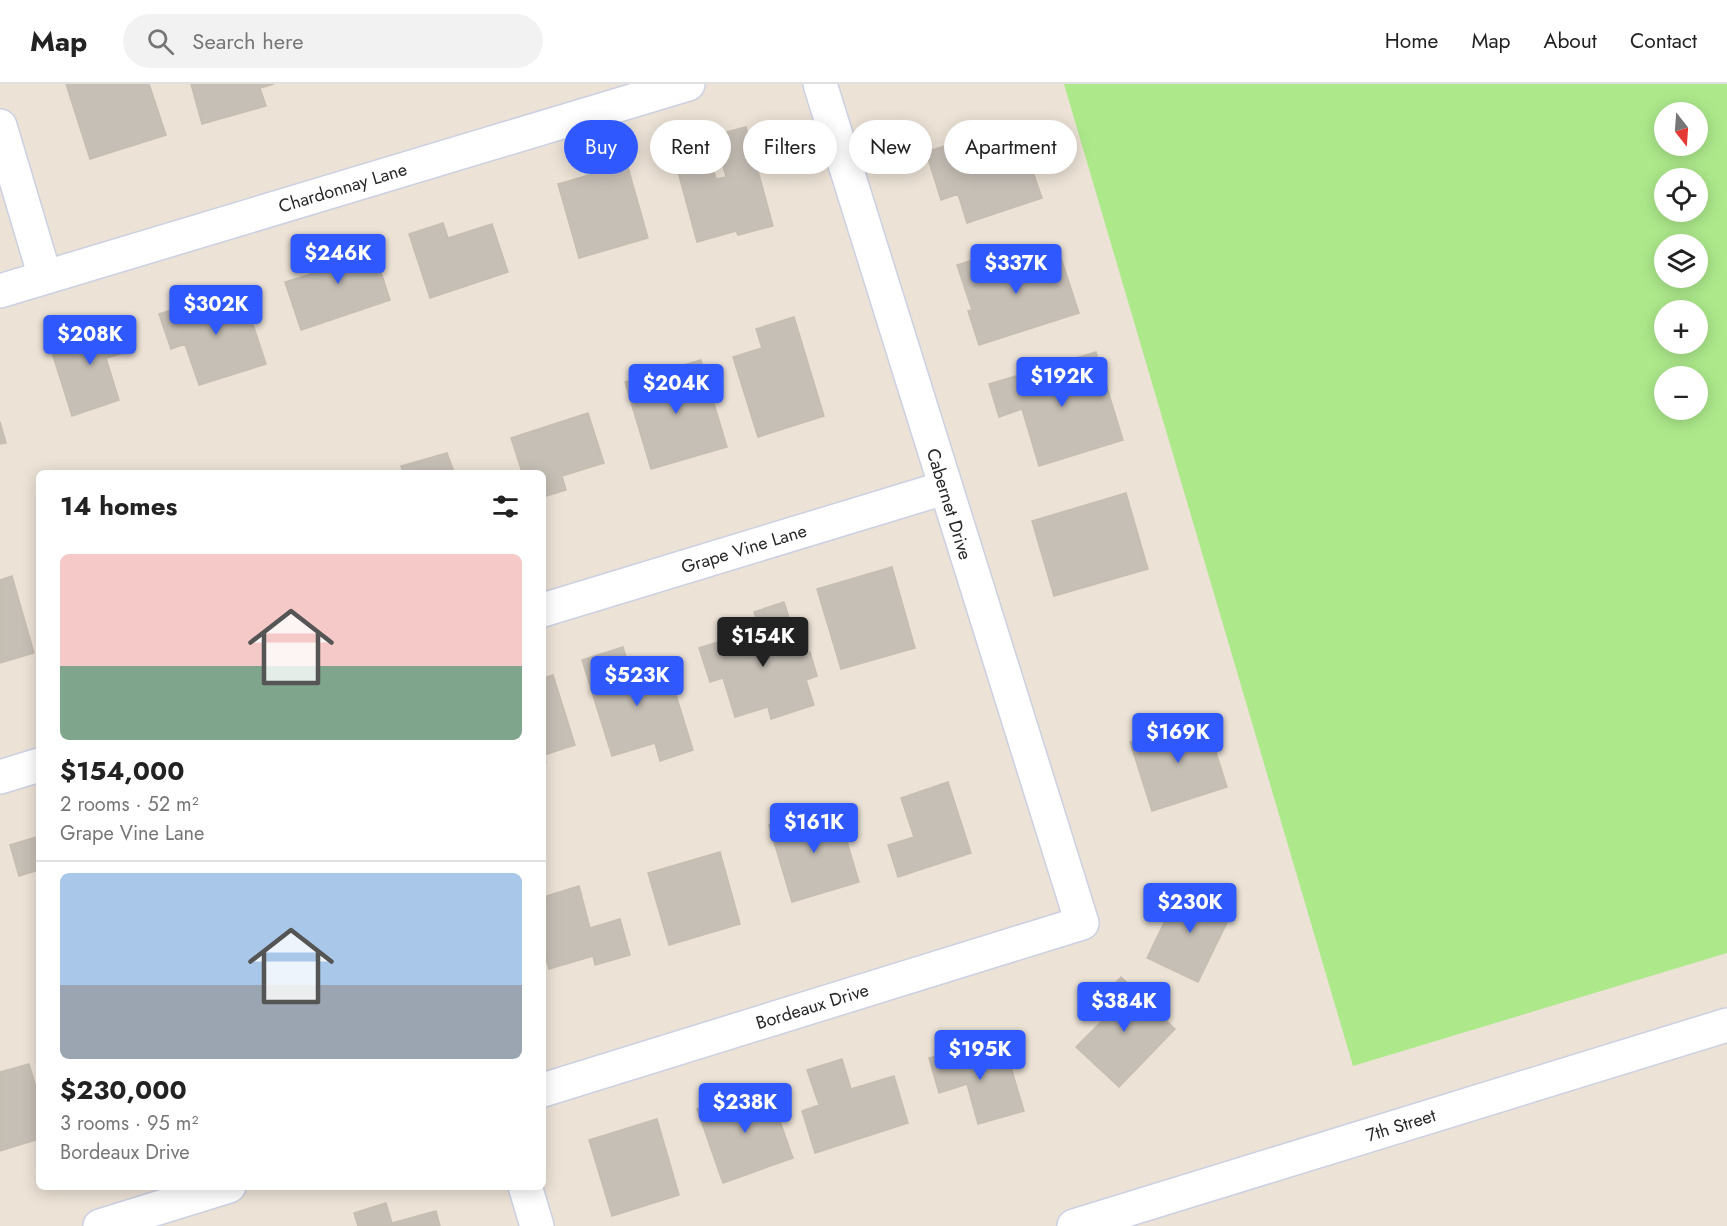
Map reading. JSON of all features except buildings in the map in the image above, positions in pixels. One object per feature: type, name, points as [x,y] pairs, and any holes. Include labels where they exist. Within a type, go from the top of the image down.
[{"type":"street","name":"Chardonnay Lane","points":[[0,291],[687,84]]},
{"type":"street","name":"Cabernet Drive","points":[[820,84],[944,488],[1082,923]]},
{"type":"street","points":[[0,126],[45,277]]},
{"type":"street","name":"Grape Vine Lane","points":[[546,609],[944,488]]},
{"type":"street","points":[[0,777],[36,766]]},
{"type":"street","name":"Bordeaux Drive","points":[[546,1089],[1082,923]]},
{"type":"street","name":"7th Street","points":[[1074,1226],[1727,1024]]},
{"type":"street","points":[[100,1226],[216,1190]]},
{"type":"street","points":[[526,1190],[537,1226]]},
{"type":"green space","points":[[1064,84],[1727,84],[1727,953],[1353,1066],[1077,128],[1077,120],[1075,120]]}]
